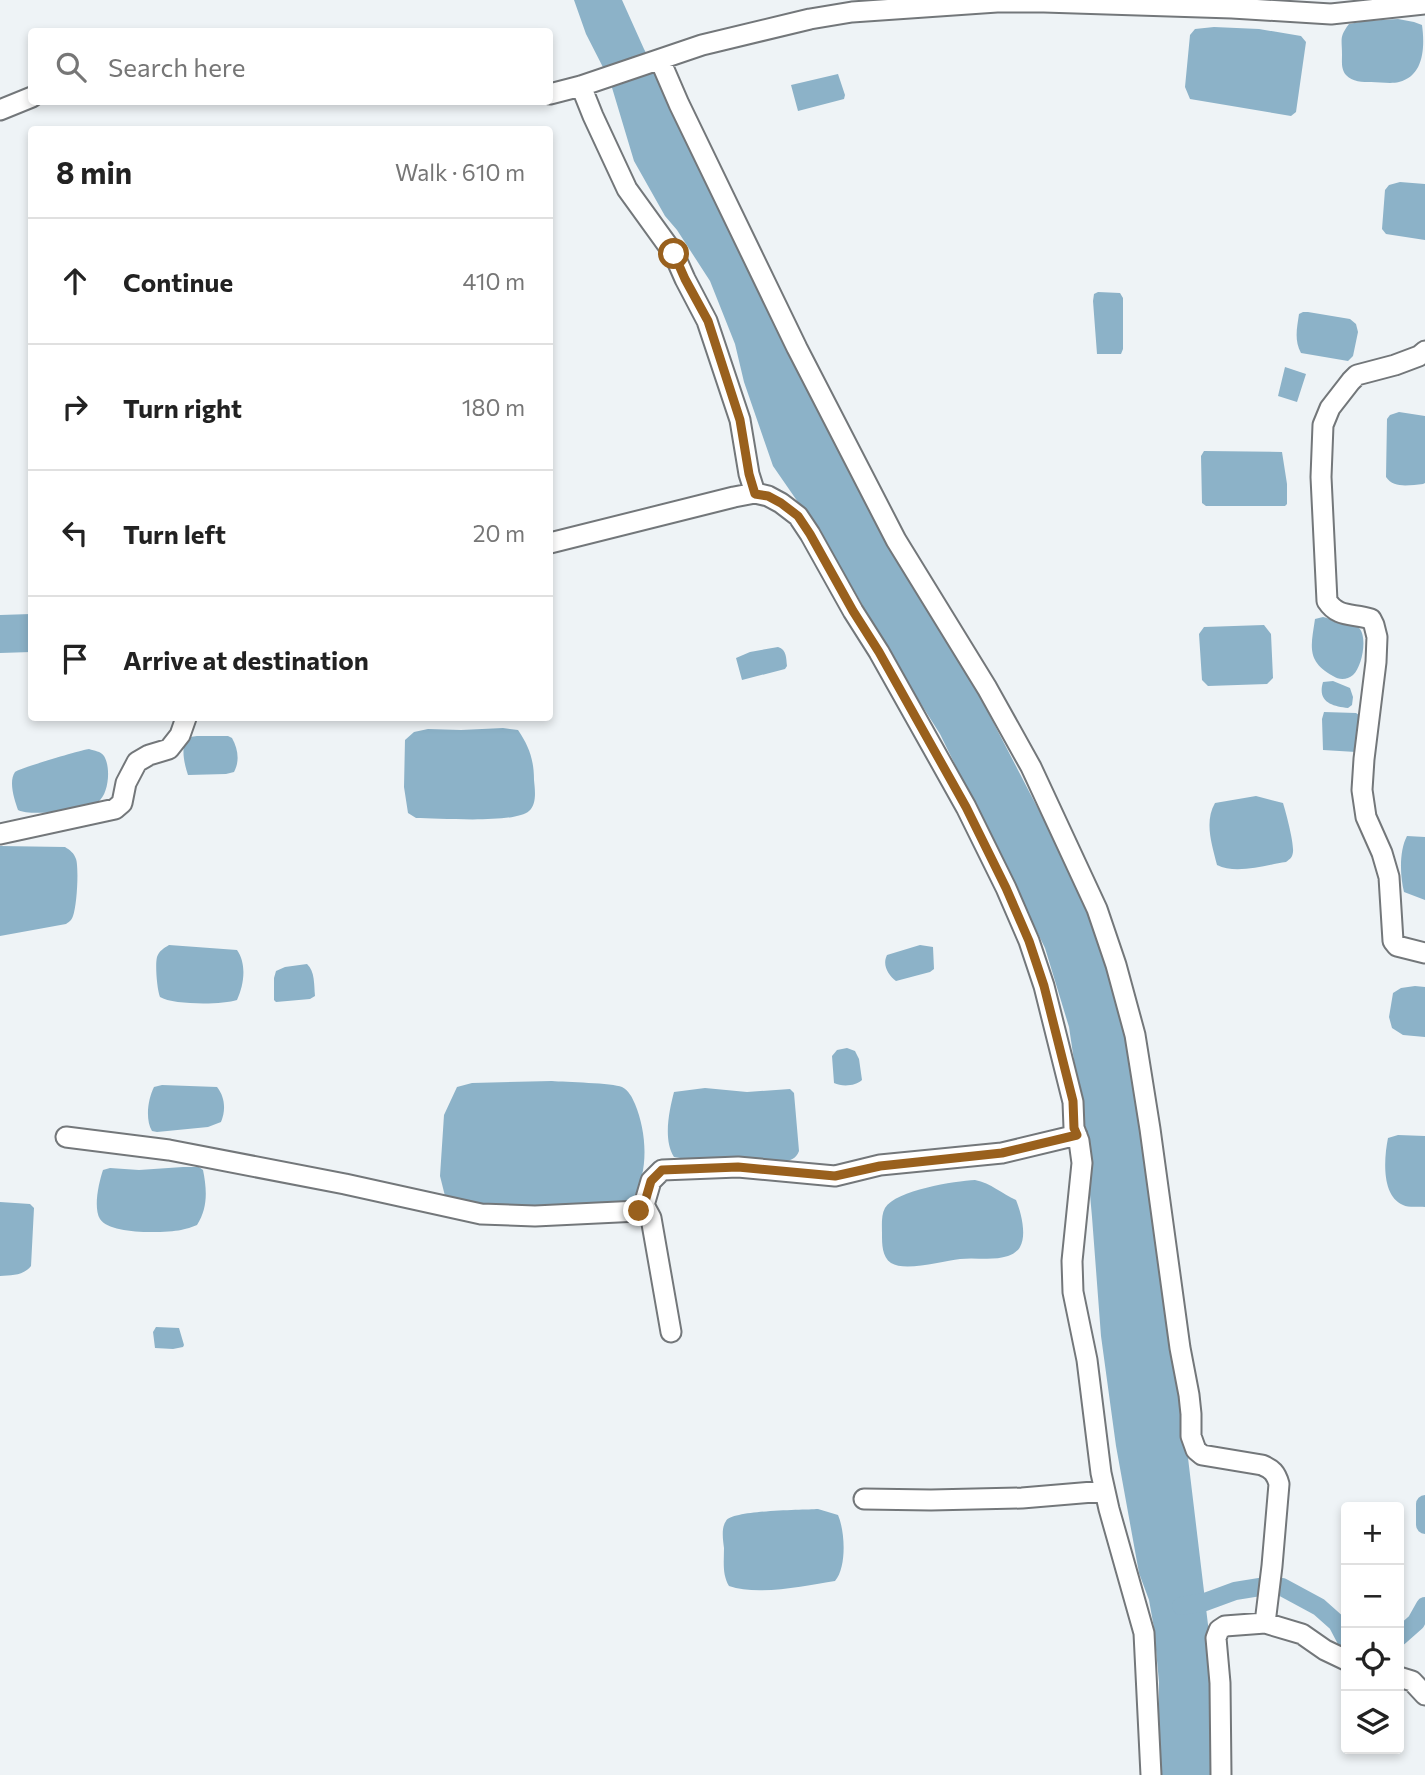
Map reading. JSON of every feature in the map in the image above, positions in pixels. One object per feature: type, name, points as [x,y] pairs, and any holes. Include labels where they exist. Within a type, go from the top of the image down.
[{"type":"street","points":[[553,93],[702,45],[834,15],[997,2],[1063,1],[1315,14],[1425,4]]},
{"type":"street","points":[[657,61],[797,348],[897,540],[987,688],[1031,767],[1097,909],[1135,1035],[1189,1395],[1191,1436],[1196,1450],[1202,1455],[1262,1465],[1271,1469],[1279,1484],[1266,1617]]},
{"type":"street","points":[[587,84],[593,116],[627,189],[674,254],[708,321],[740,420],[755,494]]},
{"type":"street","points":[[0,110],[28,99]]},
{"type":"street","points":[[1425,351],[1395,365],[1357,375],[1351,381],[1330,408],[1323,425],[1321,477],[1326,601],[1338,613],[1371,619],[1377,638],[1362,790],[1366,817],[1389,877],[1393,941],[1397,946],[1425,953]]},
{"type":"street","points":[[553,542],[734,497],[755,494],[768,496],[781,503],[798,516],[810,534],[879,652],[966,807],[1006,888],[1044,986],[1073,1101],[1074,1128],[1082,1163],[1072,1261],[1073,1292],[1087,1360],[1105,1491],[1144,1633],[1151,1775]]},
{"type":"street","points":[[0,834],[115,809],[122,803],[126,783],[137,762],[169,749],[180,735],[185,721]]},
{"type":"street","points":[[66,1137],[169,1150],[481,1214],[534,1216],[639,1211],[644,1205],[651,1181],[662,1170],[738,1167],[835,1176],[880,1166],[1002,1153],[1077,1135]]},
{"type":"street","points":[[644,1205],[651,1218],[671,1332]]},
{"type":"street","points":[[864,1499],[1022,1498],[1105,1491]]},
{"type":"street","points":[[1221,1775],[1220,1684],[1216,1638],[1219,1630],[1225,1626],[1266,1617],[1302,1634],[1341,1658]]},
{"type":"street","points":[[1404,1678],[1412,1681],[1425,1695]]},
{"type":"water","points":[[574,0],[622,0],[644,49],[1102,932],[1144,1091],[1212,1658],[1210,1775],[1158,1775],[1159,1682],[1154,1628],[1149,1600],[1139,1573],[1116,1446],[1101,1336],[1084,1128],[1069,1027],[1045,948],[940,734],[829,547],[773,466],[744,382],[735,344],[710,281],[665,216],[634,161],[610,81],[586,34]]},
{"type":"water","points":[[1398,19],[1422,25],[1423,51],[1414,74],[1393,83],[1361,82],[1348,77],[1343,68],[1342,35],[1349,24]]},
{"type":"water","points":[[1195,29],[1259,29],[1301,36],[1306,42],[1296,112],[1291,116],[1190,99],[1185,87],[1190,35]]},
{"type":"water","points":[[838,74],[844,99],[798,111],[791,85]]},
{"type":"water","points":[[1400,182],[1425,184],[1425,240],[1386,234],[1382,229],[1385,190],[1389,185]]},
{"type":"water","points":[[1120,293],[1123,298],[1121,354],[1097,354],[1093,301],[1094,294]]},
{"type":"water","points":[[1303,312],[1350,319],[1356,324],[1358,332],[1353,356],[1348,361],[1301,353],[1297,334],[1299,314]]},
{"type":"water","points":[[1285,367],[1306,374],[1297,402],[1278,396]]},
{"type":"water","points":[[1399,412],[1425,416],[1423,484],[1398,485],[1386,477],[1387,419]]},
{"type":"water","points":[[1204,451],[1282,452],[1287,504],[1206,506],[1202,503],[1201,456]]},
{"type":"water","points":[[28,614],[28,652],[0,653],[0,615]]},
{"type":"water","points":[[1323,617],[1340,624],[1357,626],[1362,632],[1361,659],[1356,671],[1348,678],[1333,676],[1318,665],[1314,658],[1312,645],[1315,619]]},
{"type":"water","points":[[1264,625],[1271,634],[1273,678],[1267,684],[1208,686],[1202,680],[1199,634],[1204,627]]},
{"type":"water","points":[[778,647],[786,655],[785,669],[742,680],[736,658],[750,652]]},
{"type":"water","points":[[1333,681],[1350,688],[1353,697],[1352,705],[1348,708],[1331,704],[1324,698],[1323,682]]},
{"type":"water","points":[[1324,712],[1359,715],[1356,752],[1323,750]]},
{"type":"water","points":[[428,729],[518,730],[530,754],[535,792],[529,811],[509,818],[476,819],[416,818],[408,813],[404,787],[405,740],[414,732]]},
{"type":"water","points":[[189,738],[232,738],[238,755],[234,772],[188,775],[184,745]]},
{"type":"water","points":[[89,749],[102,754],[108,767],[107,787],[98,802],[58,812],[34,813],[18,810],[12,786],[15,772]]},
{"type":"water","points":[[1256,796],[1283,803],[1290,828],[1292,857],[1286,862],[1251,868],[1233,869],[1217,865],[1209,826],[1215,803]]},
{"type":"water","points":[[1407,836],[1425,837],[1425,900],[1404,892],[1401,864]]},
{"type":"water","points":[[0,846],[65,847],[72,852],[77,864],[77,878],[76,904],[70,921],[0,936]]},
{"type":"water","points":[[169,945],[237,950],[243,975],[237,1000],[198,1003],[175,1002],[160,997],[157,957],[160,951]]},
{"type":"water","points":[[920,945],[933,947],[934,969],[896,981],[887,970],[887,955]]},
{"type":"water","points":[[307,964],[313,974],[315,996],[310,999],[276,1002],[276,971]]},
{"type":"water","points":[[1425,987],[1425,1037],[1403,1035],[1392,1028],[1389,1017],[1393,993],[1401,988]]},
{"type":"water","points":[[847,1048],[855,1051],[859,1059],[862,1080],[853,1085],[841,1085],[834,1083],[832,1056],[837,1050]]},
{"type":"water","points":[[552,1081],[617,1086],[630,1094],[639,1115],[644,1139],[642,1176],[633,1199],[604,1204],[493,1208],[472,1205],[445,1196],[440,1176],[444,1115],[457,1087],[472,1083]]},
{"type":"water","points":[[154,1087],[217,1087],[224,1104],[221,1122],[208,1127],[152,1131],[148,1115],[150,1097]]},
{"type":"water","points":[[705,1088],[747,1092],[790,1089],[794,1093],[799,1151],[796,1156],[783,1162],[674,1157],[668,1134],[674,1092]]},
{"type":"water","points":[[1398,1135],[1425,1136],[1425,1207],[1403,1205],[1391,1194],[1385,1166],[1388,1138]]},
{"type":"water","points":[[199,1167],[203,1170],[206,1199],[197,1225],[183,1230],[138,1232],[114,1228],[100,1219],[97,1202],[103,1170]]},
{"type":"water","points":[[975,1180],[1016,1200],[1023,1230],[1022,1242],[1016,1251],[990,1259],[960,1259],[915,1266],[897,1265],[888,1260],[882,1246],[882,1221],[885,1208],[891,1202],[913,1191]]},
{"type":"water","points":[[0,1202],[30,1204],[34,1208],[31,1266],[24,1272],[0,1276]]},
{"type":"water","points":[[156,1327],[179,1328],[183,1347],[155,1348],[153,1332]]},
{"type":"water","points":[[818,1509],[838,1515],[840,1522],[843,1558],[835,1581],[767,1590],[729,1586],[724,1567],[723,1531],[726,1521],[731,1517],[754,1513]]},
{"type":"waterway","points":[[1425,1504],[1425,1525]]},
{"type":"waterway","points":[[1181,1606],[1205,1602],[1235,1591],[1266,1586],[1282,1587],[1319,1607],[1337,1623],[1341,1631]]},
{"type":"waterway","points":[[1404,1633],[1416,1622],[1425,1606]]},
{"type":"route","points":[[639,1211],[644,1205],[651,1181],[662,1170],[738,1167],[835,1176],[880,1166],[1002,1153],[1077,1135],[1074,1128],[1073,1101],[1044,986],[1029,941],[1006,888],[966,807],[810,534],[798,516],[781,503],[768,496],[755,494],[740,420],[708,321],[674,254]]}]
